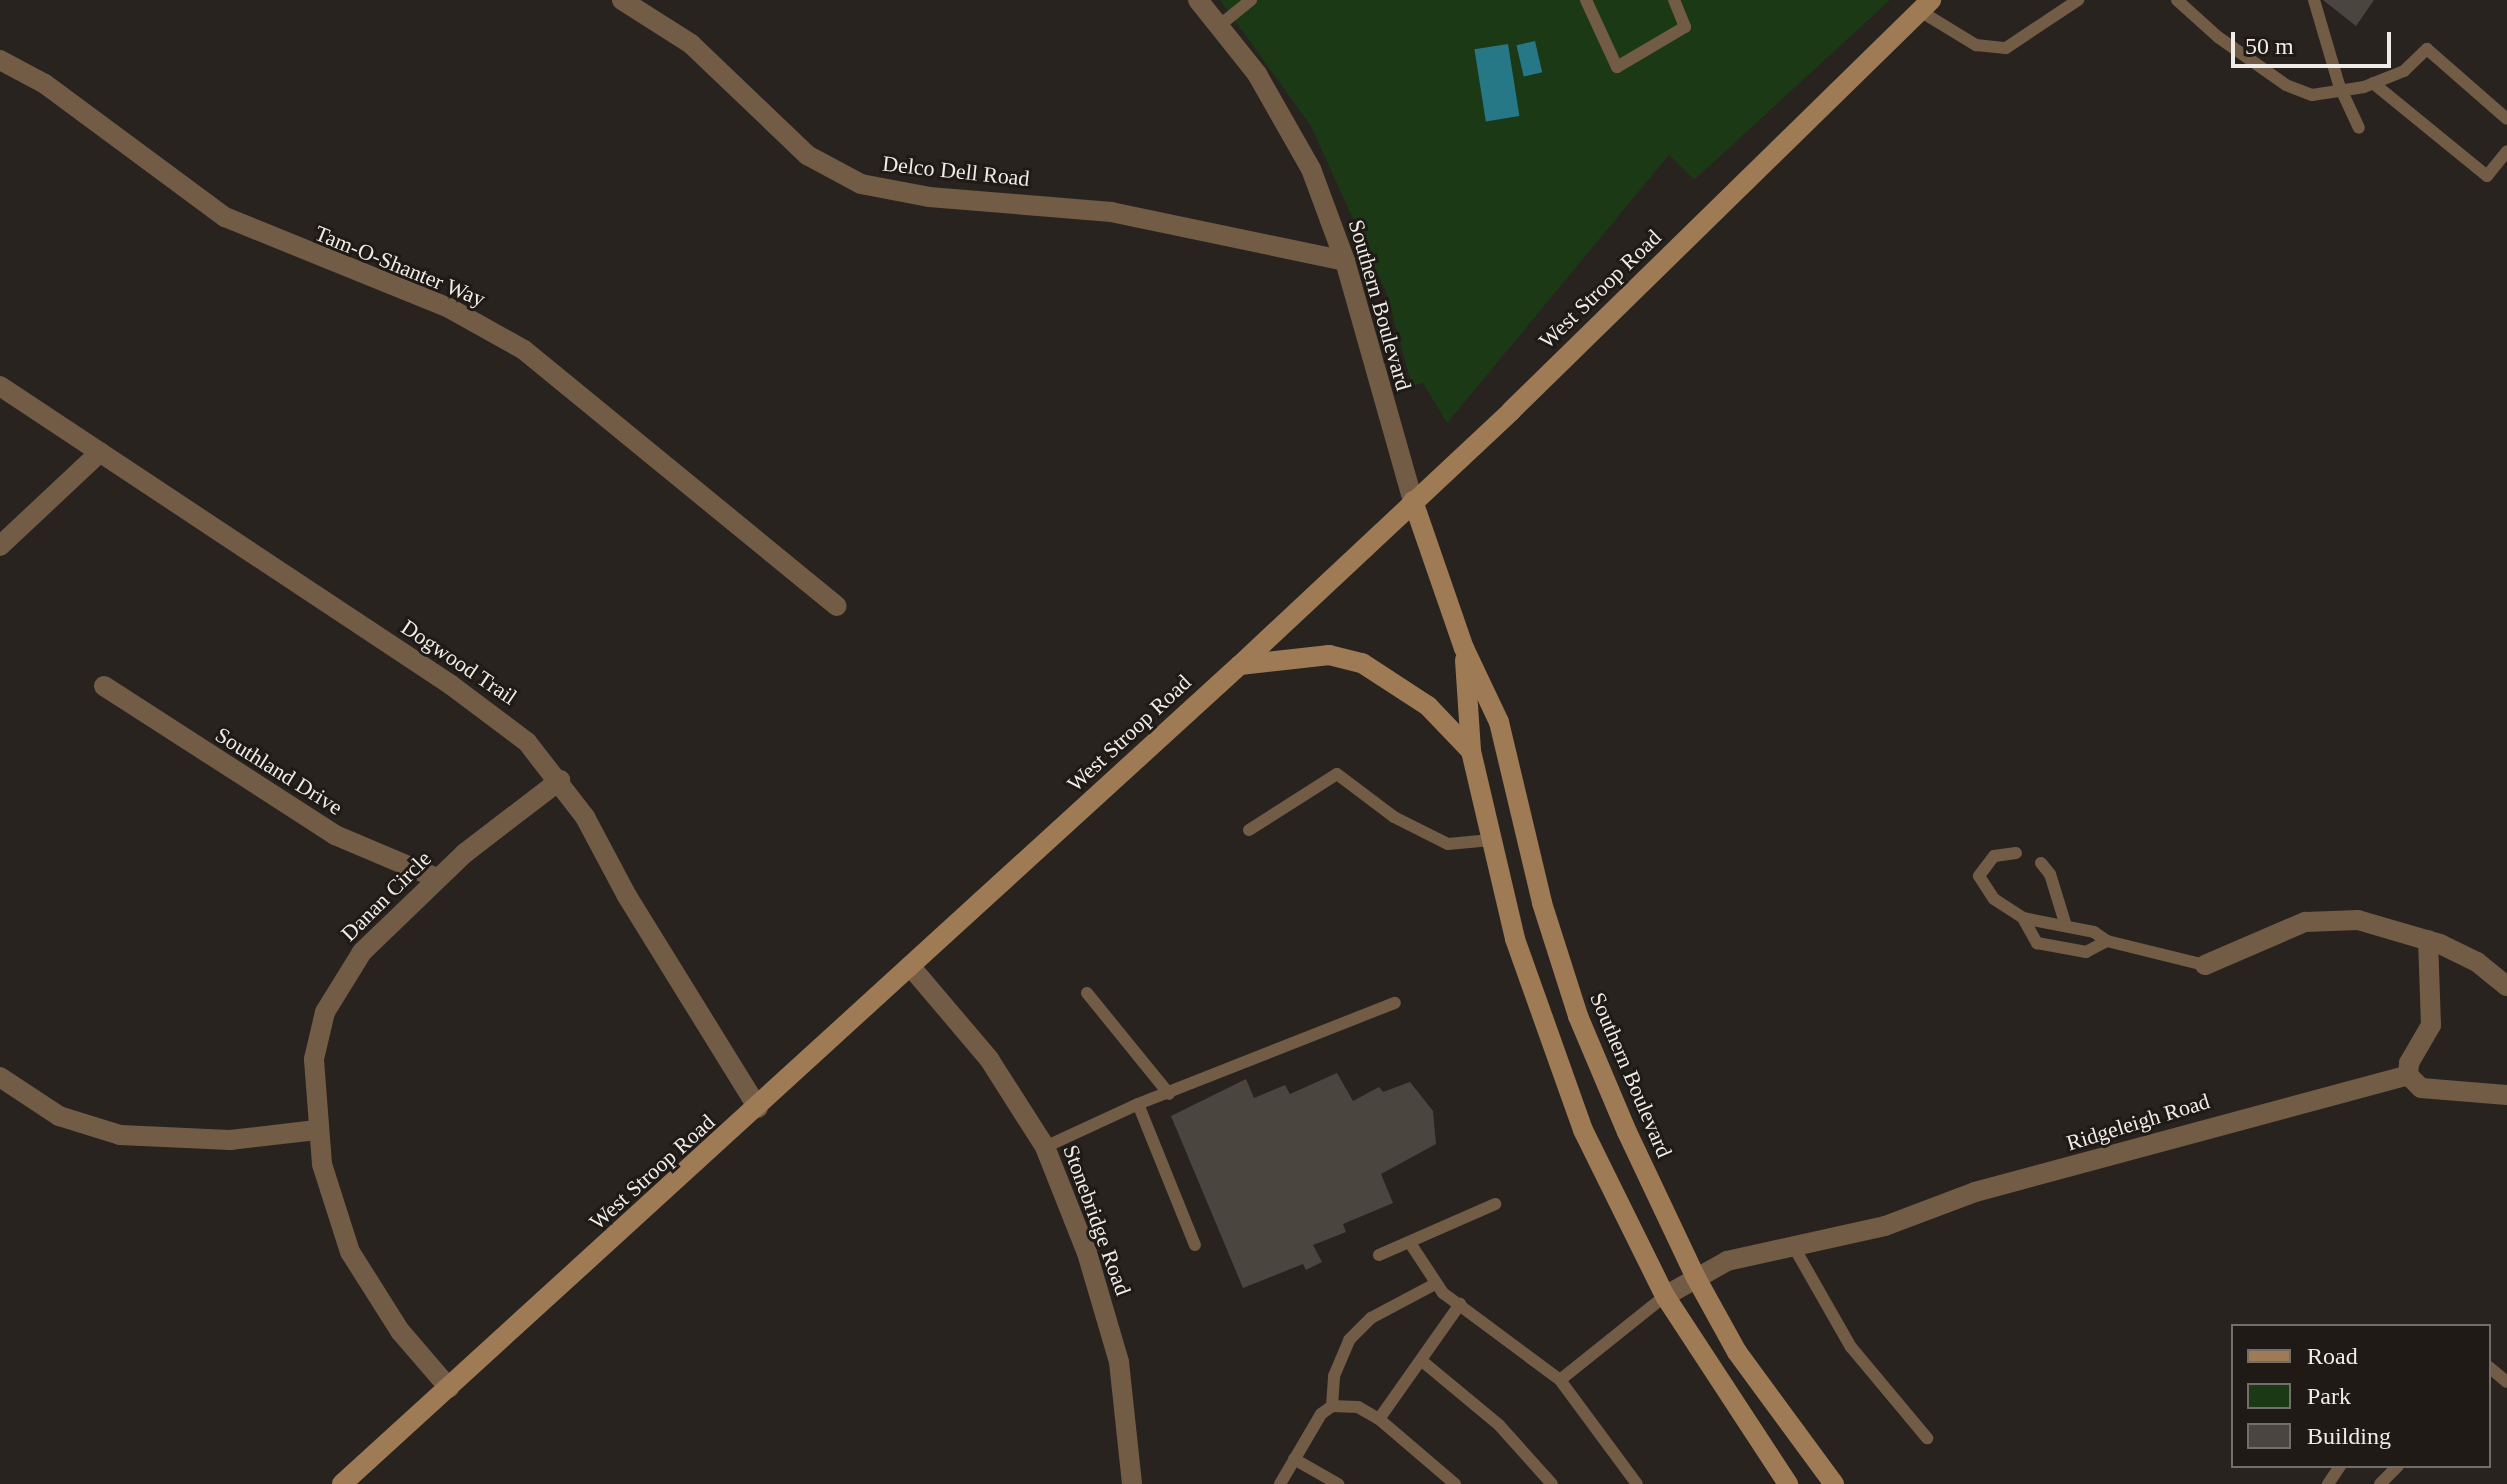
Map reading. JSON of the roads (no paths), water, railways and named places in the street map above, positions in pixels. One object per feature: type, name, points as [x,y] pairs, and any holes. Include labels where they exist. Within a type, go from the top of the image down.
[{"type":"street","name":"Delco Dell Road","points":[[622,0],[691,44],[807,155],[861,184],[929,197],[1111,212],[1345,261]]},
{"type":"street","name":"Southern Boulevard","points":[[1198,0],[1220,25],[1299,145],[1345,261],[1413,501],[1464,648],[1499,722],[1542,903],[1578,1016],[1695,1276],[1737,1352],[1834,1484]]},
{"type":"street","name":"West Stroop Road","points":[[342,1484],[758,1108],[1240,665],[1926,5]]},
{"type":"street","name":"Tam-O-Shanter Way","points":[[0,60],[45,84],[225,217],[449,308],[524,350],[837,606]]},
{"type":"street","name":"Dogwood Trail","points":[[0,386],[506,723],[560,780],[758,1108]]},
{"type":"street","points":[[0,546],[100,452]]},
{"type":"street","name":"Southern Boulevard","points":[[1464,648],[1471,751],[1515,939],[1583,1130],[1665,1296],[1788,1484]]},
{"type":"street","points":[[1240,665],[1329,655],[1362,663],[1428,706],[1471,751]]},
{"type":"street","name":"Southland Drive","points":[[104,686],[335,835],[437,878]]},
{"type":"street","name":"Danan Circle","points":[[449,1388],[400,1331],[350,1252],[316,1130],[314,1059],[325,1012],[362,952],[437,878],[560,780]]},
{"type":"street","points":[[2205,965],[2305,922],[2337,919],[2370,921],[2428,940],[2477,962],[2507,986]]},
{"type":"street","points":[[2428,940],[2431,1025],[2409,1063],[2408,1075],[2421,1088],[2507,1095]]},
{"type":"street","name":"Stonebridge Road","points":[[911,967],[989,1059],[1045,1147],[1087,1253],[1119,1362],[1132,1484]]},
{"type":"street","name":"Ridgeleigh Road","points":[[1665,1296],[1695,1276],[1727,1261],[1795,1249],[2207,1125],[2408,1075]]},
{"type":"street","points":[[0,1077],[59,1116],[120,1135],[230,1140],[316,1130]]},
{"type":"lane","points":[[1220,25],[1251,0]]},
{"type":"lane","points":[[1586,0],[1617,67],[1685,27],[1674,0]]},
{"type":"lane","points":[[1926,5],[1976,45],[2006,48],[2078,0]]},
{"type":"lane","points":[[2177,0],[2218,37],[2286,85],[2312,95],[2343,94],[2404,71],[2427,49],[2507,119]]},
{"type":"lane","points":[[2314,0],[2343,94],[2359,128]]},
{"type":"lane","points":[[2373,83],[2487,176],[2507,151]]},
{"type":"lane","points":[[1249,830],[1337,774],[1394,817],[1448,844],[1491,840]]},
{"type":"lane","points":[[2016,853],[1994,856],[1979,876],[1994,899],[2023,918],[2094,932],[2107,941],[2205,965]]},
{"type":"lane","points":[[2041,863],[2050,874],[2066,926]]},
{"type":"lane","points":[[2023,918],[2037,943],[2086,952],[2107,941]]},
{"type":"lane","points":[[1087,993],[1169,1094]]},
{"type":"lane","points":[[1045,1147],[1138,1104],[1395,1003]]},
{"type":"lane","points":[[1138,1104],[1195,1245]]},
{"type":"lane","points":[[1379,1255],[1495,1204]]},
{"type":"lane","points":[[1410,1243],[1435,1284],[1560,1380],[1637,1484]]},
{"type":"lane","points":[[1795,1249],[1851,1347],[1927,1438]]},
{"type":"lane","points":[[1332,1406],[1334,1376],[1349,1340],[1371,1318],[1435,1284]]},
{"type":"lane","points":[[1560,1380],[1665,1296]]},
{"type":"lane","points":[[1379,1419],[1460,1304]]},
{"type":"lane","points":[[1422,1361],[1499,1425],[1552,1484]]},
{"type":"lane","points":[[2491,1370],[2507,1382]]},
{"type":"lane","points":[[1280,1484],[1321,1414],[1332,1406],[1358,1407],[1379,1419],[1455,1484]]},
{"type":"lane","points":[[1294,1459],[1338,1484]]},
{"type":"lane","points":[[2380,1484],[2396,1468]]},
{"type":"water","points":[[1535,41],[1542,72],[1524,76],[1516,45]]},
{"type":"water","points":[[1508,44],[1519,116],[1486,121],[1474,49]]}]
